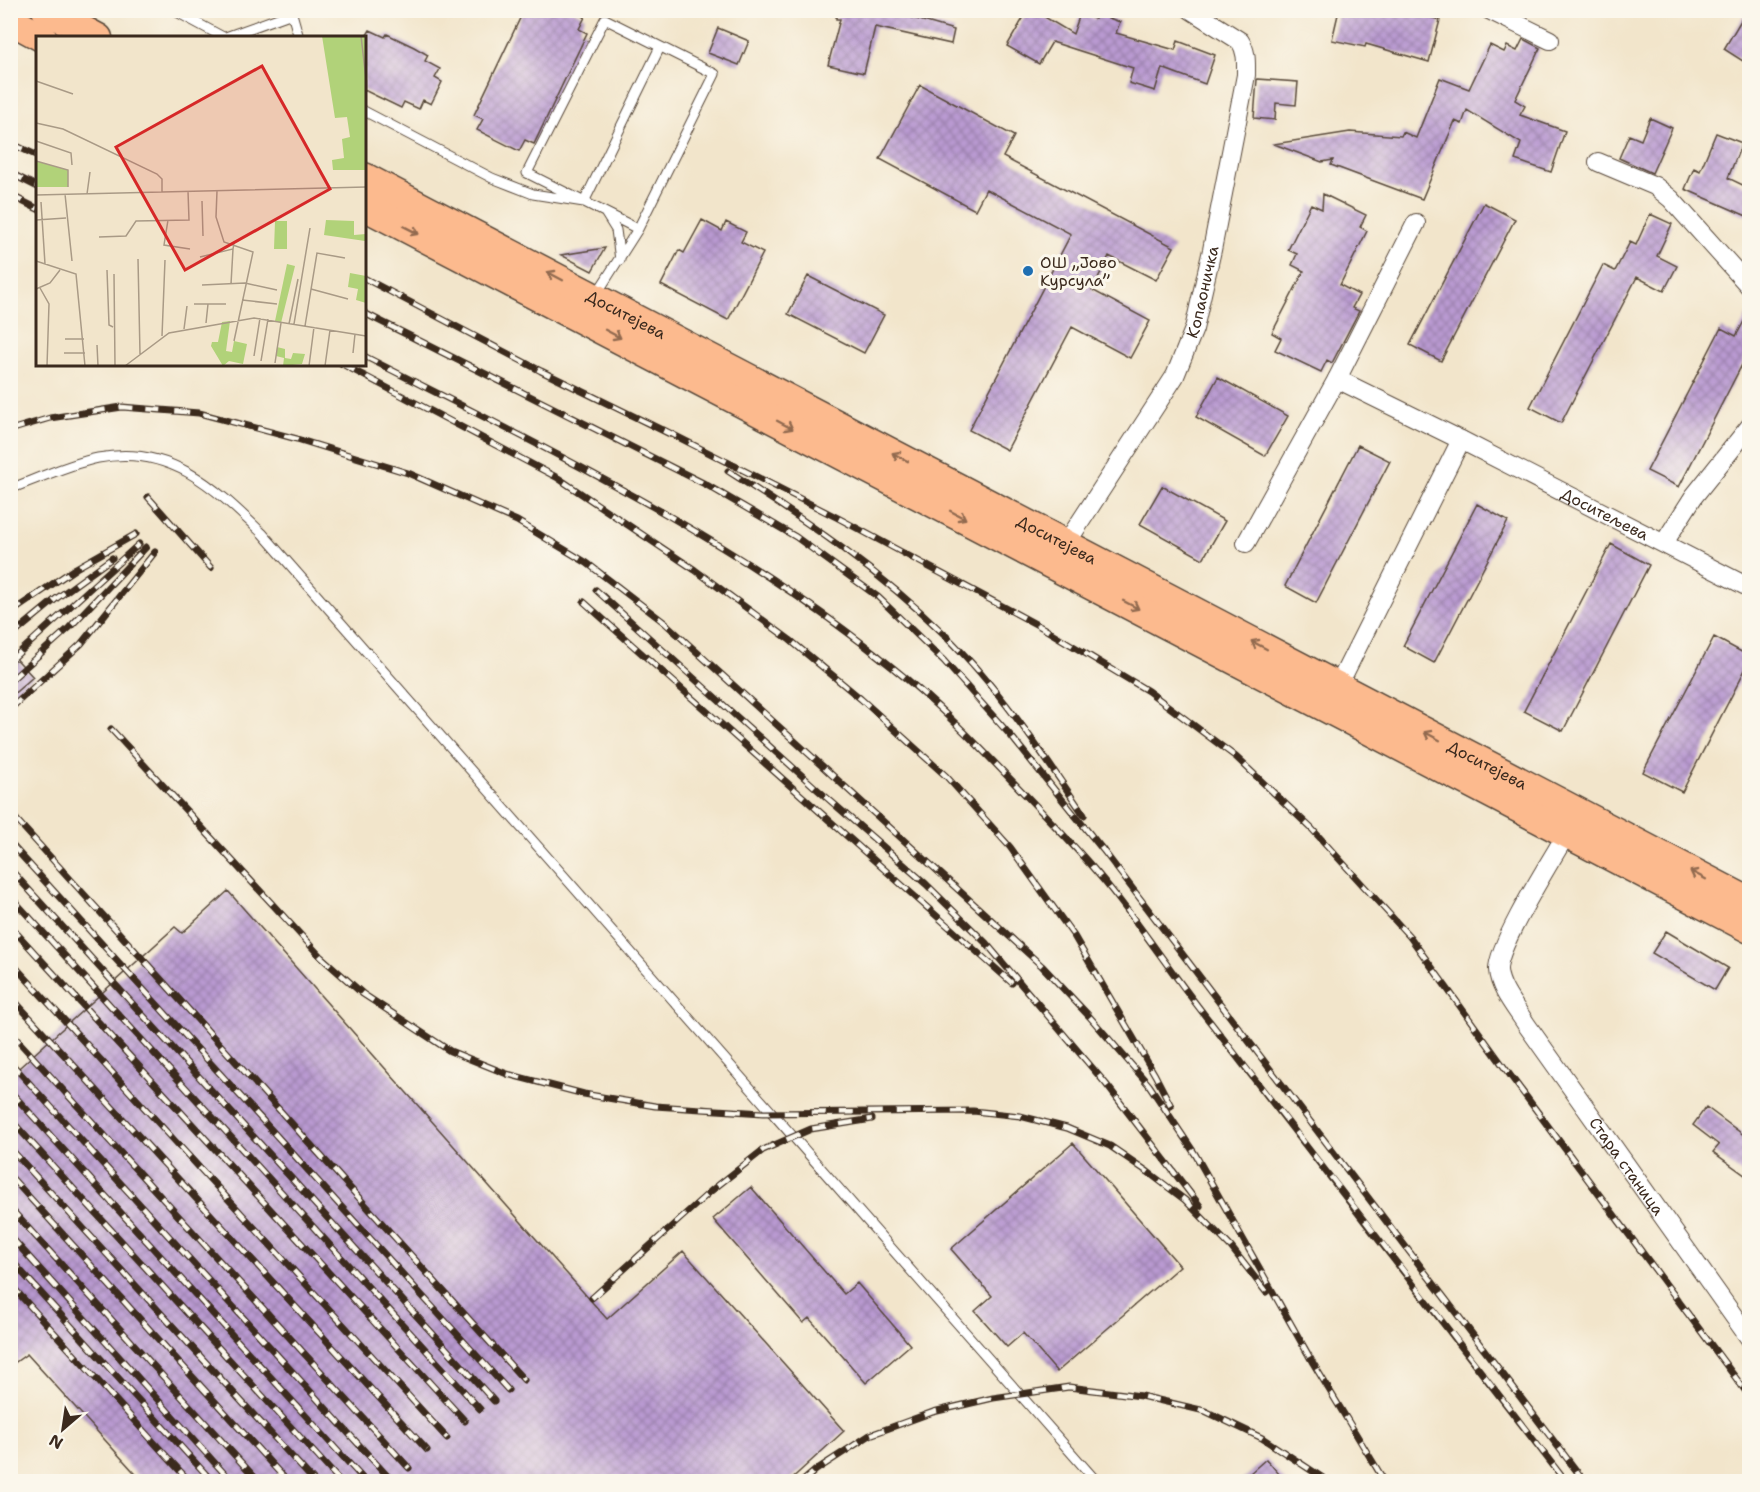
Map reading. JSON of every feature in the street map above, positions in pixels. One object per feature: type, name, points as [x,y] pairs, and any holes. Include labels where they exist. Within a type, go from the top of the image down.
[{"type":"main road","points":[[46,10],[94,36]]},
{"type":"main road","points":[[10,20],[39,36]]},
{"type":"main road","name":"Доситејева","points":[[366,178],[595,297],[1059,554]]},
{"type":"main road","name":"Доситејева","points":[[366,207],[1059,554],[1332,697],[1749,902]]},
{"type":"main road","name":"Доситејева","points":[[1332,697],[1567,833],[1749,929]]},
{"type":"street","name":"Копаоничка","points":[[1059,554],[1175,376],[1194,329],[1246,75],[1246,55],[1245,48],[1240,41],[1191,10]]},
{"type":"street","points":[[1489,10],[1550,40]]},
{"type":"street","points":[[1598,162],[1655,186],[1671,199],[1749,287]]},
{"type":"street","points":[[1246,543],[1337,380],[1416,223]]},
{"type":"street","name":"Доситељева","points":[[1337,380],[1461,440],[1749,588]]},
{"type":"street","points":[[1664,543],[1694,496],[1749,426]]},
{"type":"street","points":[[1332,697],[1461,440]]},
{"type":"street","name":"Стара станица","points":[[1567,833],[1503,948],[1498,972],[1506,992],[1526,1024],[1749,1339]]},
{"type":"lane","points":[[173,10],[222,36]]},
{"type":"lane","points":[[227,36],[291,12],[298,36]]},
{"type":"lane","points":[[595,297],[638,229],[715,74],[605,19],[527,173],[638,229]]},
{"type":"lane","points":[[584,202],[660,47]]},
{"type":"lane","points":[[366,112],[492,178],[533,194],[584,202]]},
{"type":"lane","points":[[606,213],[616,230],[620,260]]},
{"type":"lane","points":[[10,489],[98,458],[143,455],[187,470],[228,501],[270,542],[1097,1482]]},
{"type":"building","points":[[524,10],[572,10],[585,17],[579,29],[587,33],[534,144],[525,140],[519,151],[477,130],[483,119],[474,115]]},
{"type":"building","points":[[837,10],[908,10],[906,16],[954,30],[951,44],[875,27],[864,73],[828,65],[840,19],[836,19]]},
{"type":"building","points":[[1028,10],[1033,10],[1073,34],[1080,14],[1095,19],[1097,14],[1120,22],[1116,33],[1175,50],[1178,41],[1215,55],[1205,84],[1162,68],[1155,91],[1129,83],[1133,68],[1052,42],[1039,64],[1007,46]]},
{"type":"building","points":[[1339,10],[1405,10],[1440,20],[1429,62],[1366,44],[1365,47],[1332,40]]},
{"type":"building","points":[[1749,10],[1749,65],[1724,49]]},
{"type":"building","points":[[718,28],[749,41],[739,65],[708,53]]},
{"type":"building","points":[[370,30],[385,37],[387,34],[428,55],[425,61],[440,69],[435,78],[442,82],[431,104],[423,100],[419,109],[404,102],[401,108],[366,91],[366,37]]},
{"type":"building","points":[[1523,39],[1540,48],[1515,100],[1525,106],[1520,115],[1565,131],[1551,172],[1515,160],[1521,143],[1467,110],[1462,124],[1455,121],[1422,199],[1331,165],[1333,160],[1322,162],[1274,144],[1350,132],[1401,136],[1403,132],[1416,138],[1440,78],[1469,89],[1490,45],[1504,52],[1507,46],[1517,51]]},
{"type":"building","points":[[1257,79],[1298,82],[1296,105],[1276,103],[1275,120],[1254,118]]},
{"type":"building","points":[[920,85],[1014,136],[1003,157],[1174,247],[1156,280],[1109,256],[1092,290],[1150,321],[1130,358],[1072,327],[1007,450],[969,430],[1071,234],[986,189],[975,210],[880,159]]},
{"type":"building","points":[[1650,118],[1672,128],[1652,173],[1619,158],[1629,135],[1641,140]]},
{"type":"building","points":[[1716,133],[1742,143],[1728,178],[1749,188],[1749,217],[1685,189],[1694,168],[1700,171]]},
{"type":"building","points":[[1323,194],[1366,215],[1360,227],[1367,231],[1340,285],[1359,295],[1352,308],[1359,311],[1332,363],[1327,360],[1321,372],[1275,350],[1281,338],[1272,333],[1304,271],[1292,265],[1297,254],[1288,250],[1311,204],[1322,209]]},
{"type":"building","points":[[1484,203],[1515,219],[1441,361],[1410,345]]},
{"type":"building","points":[[1650,214],[1672,224],[1657,256],[1677,266],[1664,291],[1637,277],[1561,423],[1530,407],[1603,265],[1615,271],[1630,242],[1636,245]]},
{"type":"building","points":[[702,220],[722,231],[726,222],[746,232],[741,242],[763,253],[728,320],[661,285],[679,250],[684,253]]},
{"type":"building","points":[[605,248],[592,271],[561,255]]},
{"type":"building","points":[[808,276],[884,315],[864,353],[788,314]]},
{"type":"building","points":[[1749,312],[1749,351],[1679,487],[1647,471],[1721,328],[1736,336]]},
{"type":"building","points":[[1218,377],[1288,416],[1265,456],[1196,417]]},
{"type":"building","points":[[1358,445],[1390,461],[1316,603],[1285,586]]},
{"type":"building","points":[[1162,486],[1225,521],[1203,559],[1140,524]]},
{"type":"building","points":[[1477,504],[1508,521],[1434,663],[1403,646]]},
{"type":"building","points":[[1611,544],[1649,565],[1563,731],[1524,711]]},
{"type":"building","points":[[1714,637],[1749,656],[1749,662],[1682,792],[1643,772]]},
{"type":"building","points":[[10,652],[33,677],[10,697]]},
{"type":"building","points":[[228,891],[607,1319],[683,1251],[844,1431],[788,1482],[143,1482],[27,1354],[10,1366],[10,1076],[175,927],[182,933]]},
{"type":"building","points":[[1666,931],[1728,968],[1715,990],[1652,953]]},
{"type":"building","points":[[1706,1107],[1749,1139],[1749,1178],[1713,1152],[1719,1145],[1693,1125]]},
{"type":"building","points":[[1073,1143],[1180,1266],[1057,1372],[1023,1333],[1007,1347],[975,1311],[992,1296],[951,1249]]},
{"type":"building","points":[[751,1187],[844,1294],[857,1283],[910,1345],[866,1383],[809,1318],[803,1323],[713,1219]]},
{"type":"building","points":[[1266,1459],[1286,1482],[1240,1482]]},
{"type":"railway","points":[[10,143],[36,155]]},
{"type":"railway","points":[[10,173],[36,186]]},
{"type":"railway","points":[[10,195],[36,208]]},
{"type":"railway","points":[[366,279],[541,371],[670,434]]},
{"type":"railway","points":[[366,314],[705,484],[796,537],[878,597],[944,661],[1011,736],[1103,850],[1585,1482]]},
{"type":"railway","points":[[366,357],[569,461],[703,536],[831,620],[940,708],[1049,819],[1105,882],[1197,1006],[1566,1482]]},
{"type":"railway","points":[[346,366],[558,478],[695,570],[790,640],[861,699],[946,776],[1010,847],[1074,936],[1171,1106]]},
{"type":"railway","points":[[10,430],[50,418],[122,407],[199,413],[297,439],[408,473],[517,521],[587,563],[665,623],[1042,966],[1149,1085],[1195,1154],[1313,1363],[1385,1482]]},
{"type":"railway","points":[[664,430],[838,518],[1043,628],[1148,691],[1236,757],[1312,829],[1410,937],[1750,1397]]},
{"type":"railway","points":[[728,471],[841,547],[894,589],[945,635],[1002,699],[1084,815]]},
{"type":"railway","points":[[148,497],[211,568]]},
{"type":"railway","points":[[10,613],[76,568],[136,534]]},
{"type":"railway","points":[[10,661],[139,544]]},
{"type":"railway","points":[[10,681],[69,628],[146,547]]},
{"type":"railway","points":[[10,709],[81,644],[155,552]]},
{"type":"railway","points":[[10,637],[57,598],[112,558]]},
{"type":"railway","points":[[596,590],[926,884],[986,943],[1106,1084],[1200,1206]]},
{"type":"railway","points":[[584,602],[1012,983]]},
{"type":"railway","points":[[111,729],[321,957],[363,994],[450,1051],[507,1074],[584,1094],[655,1106],[763,1113],[973,1111],[1020,1116],[1067,1128],[1110,1146],[1185,1200],[1231,1247],[1266,1292]]},
{"type":"railway","points":[[14,817],[524,1380]]},
{"type":"railway","points":[[10,843],[508,1390]]},
{"type":"railway","points":[[10,869],[494,1401]]},
{"type":"railway","points":[[10,896],[480,1409]]},
{"type":"railway","points":[[10,926],[465,1421]]},
{"type":"railway","points":[[10,961],[447,1438]]},
{"type":"railway","points":[[10,996],[427,1450]]},
{"type":"railway","points":[[10,1032],[409,1468]]},
{"type":"railway","points":[[10,1062],[392,1481]]},
{"type":"railway","points":[[10,1091],[366,1482]]},
{"type":"railway","points":[[10,1119],[341,1482]]},
{"type":"railway","points":[[592,1298],[711,1191],[763,1150],[811,1129],[872,1119]]},
{"type":"railway","points":[[10,1148],[315,1482]]},
{"type":"railway","points":[[10,1176],[288,1482]]},
{"type":"railway","points":[[10,1208],[259,1482]]},
{"type":"railway","points":[[10,1236],[232,1482]]},
{"type":"railway","points":[[10,1259],[213,1482]]},
{"type":"railway","points":[[10,1284],[190,1482]]},
{"type":"railway","points":[[802,1482],[816,1470],[870,1435],[933,1412],[993,1398],[1069,1387],[1141,1396],[1205,1411],[1262,1438],[1329,1482]]},
{"type":"place","name":"ОШ „Јово Курсула”","points":[[1028,271]]}]
